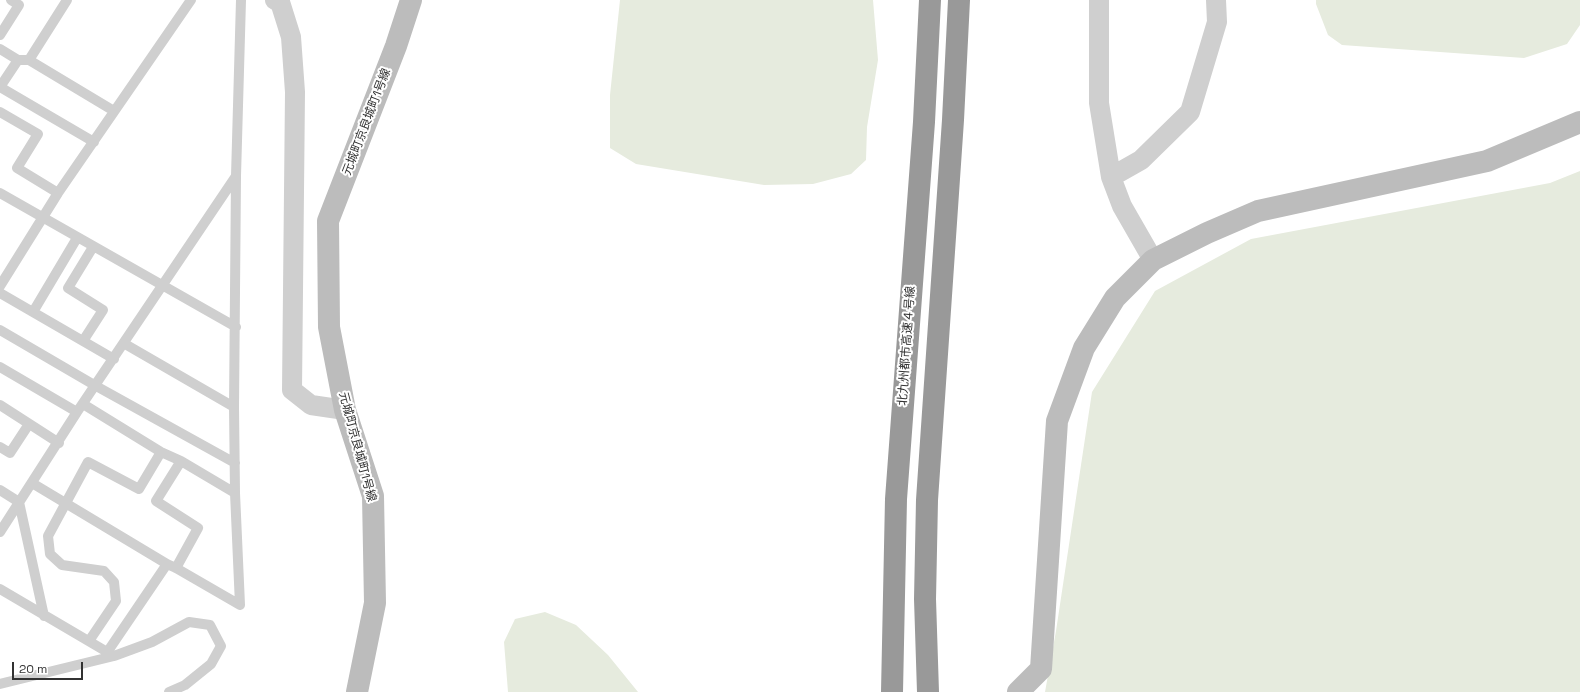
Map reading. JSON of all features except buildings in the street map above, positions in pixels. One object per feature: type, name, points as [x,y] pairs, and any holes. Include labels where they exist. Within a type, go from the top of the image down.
[{"type":"highway","name":"北九州都市高速４号線","points":[[892,692],[896,499],[924,122],[930,0]]},
{"type":"highway","points":[[928,692],[925,599],[927,500],[953,128],[959,0]]},
{"type":"street","points":[[276,0],[280,2],[291,37],[296,92],[292,390],[311,405],[345,410]]},
{"type":"street","name":"元城町京良城町1号線","points":[[357,692],[375,603],[373,496],[345,410],[329,327],[328,221],[396,46],[411,0]]},
{"type":"street","points":[[1099,0],[1099,103],[1110,177],[1122,206],[1153,260]]},
{"type":"street","points":[[1110,177],[1140,160],[1190,112],[1217,22],[1216,0]]},
{"type":"street","points":[[1018,692],[1041,669],[1057,421],[1084,348],[1115,298],[1153,260],[1207,233],[1258,211],[1487,161],[1580,122]]},
{"type":"lane","points":[[0,35],[19,5],[12,0]]},
{"type":"lane","points":[[29,60],[67,0]]},
{"type":"lane","points":[[0,286],[58,193],[191,0]]},
{"type":"lane","points":[[32,483],[171,566],[240,605],[235,493],[234,407],[236,326],[236,176],[241,0]]},
{"type":"lane","points":[[0,49],[18,60],[29,60],[114,111]]},
{"type":"lane","points":[[18,60],[0,87],[94,142]]},
{"type":"lane","points":[[0,112],[38,134],[17,168],[58,193]]},
{"type":"lane","points":[[0,532],[59,443],[80,408],[125,344],[236,176]]},
{"type":"lane","points":[[0,193],[43,219],[236,326]]},
{"type":"lane","points":[[33,312],[77,238]]},
{"type":"lane","points":[[83,341],[104,310],[68,288],[93,247]]},
{"type":"lane","points":[[0,294],[114,359]]},
{"type":"lane","points":[[0,330],[235,464]]},
{"type":"lane","points":[[125,344],[234,407]]},
{"type":"lane","points":[[0,367],[181,461],[235,493]]},
{"type":"lane","points":[[0,405],[59,443]]},
{"type":"lane","points":[[0,447],[10,453],[29,424]]},
{"type":"lane","points":[[89,641],[116,601],[114,582],[104,572],[62,565],[50,554],[48,536],[65,502],[88,462],[139,489],[162,452]]},
{"type":"lane","points":[[111,654],[198,528],[156,501],[181,461]]},
{"type":"lane","points":[[0,490],[20,502],[44,616]]},
{"type":"lane","points":[[0,589],[111,654]]},
{"type":"lane","points":[[0,684],[152,642],[189,622],[210,625],[221,646],[211,664],[185,685],[169,692]]},
{"type":"shaded area","points":[[620,0],[873,0],[878,60],[867,127],[866,160],[851,174],[813,184],[764,185],[636,164],[610,148],[610,95]]},
{"type":"shaded area","points":[[1316,0],[1580,0],[1580,25],[1567,44],[1524,58],[1342,45],[1328,35],[1316,4]]},
{"type":"shaded area","points":[[1580,171],[1580,692],[1045,692],[1056,631],[1092,392],[1155,291],[1251,239],[1550,183]]},
{"type":"shaded area","points":[[545,612],[576,625],[608,655],[638,692],[508,692],[504,642],[515,619]]}]
